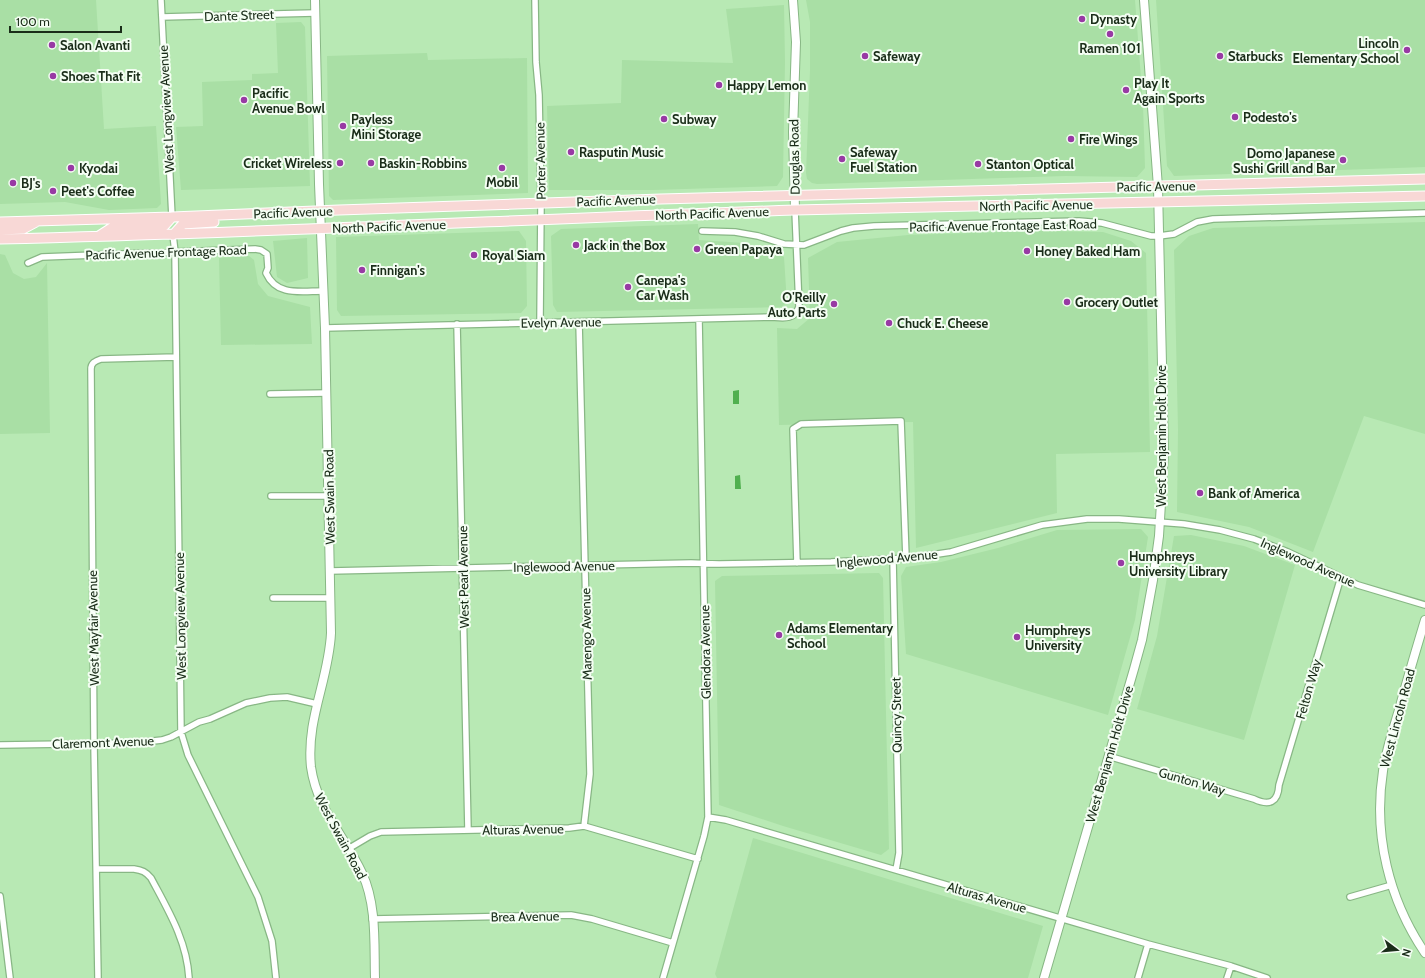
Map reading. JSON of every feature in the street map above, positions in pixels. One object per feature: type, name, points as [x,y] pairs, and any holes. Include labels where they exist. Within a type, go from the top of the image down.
[{"type":"main road","name":"West Swain Road","points":[[315,0],[320,211],[325,328],[331,645],[312,724],[310,745],[316,788],[324,809],[363,874],[370,894],[375,978]]},
{"type":"main road","name":"Douglas Road","points":[[793,0],[796,42],[793,132],[795,210]]},
{"type":"main road","name":"West Benjamin Holt Drive","points":[[1044,978],[1142,640],[1153,580],[1160,522],[1164,453],[1158,187],[1144,0]]},
{"type":"main road","name":"Pacific Avenue","points":[[0,222],[541,203],[1425,179]]},
{"type":"main road","name":"North Pacific Avenue","points":[[0,239],[173,235],[540,219],[795,210],[1425,196]]},
{"type":"main road","points":[[173,235],[183,224],[214,222],[225,215]]},
{"type":"main road","points":[[98,237],[113,227],[164,226],[172,217]]},
{"type":"main road","points":[[0,230],[24,229],[37,221]]},
{"type":"main road","name":"West Lincoln Road","points":[[1425,620],[1388,746],[1383,771],[1380,812],[1382,841],[1392,885],[1401,912],[1425,953]]},
{"type":"street","name":"West Longview Avenue","points":[[161,0],[172,217]]},
{"type":"street","name":"Porter Avenue","points":[[535,0],[541,203],[540,322]]},
{"type":"street","name":"Dante Street","points":[[162,17],[315,12]]},
{"type":"street","name":"Douglas Road","points":[[795,210],[799,302],[799,307],[796,313]]},
{"type":"street","name":"Pacific Avenue Frontage East Road","points":[[702,231],[746,233],[784,244],[796,245],[809,243],[840,231],[862,228],[1084,221],[1102,223],[1151,236],[1159,236],[1174,234],[1197,222],[1213,219],[1425,213]]},
{"type":"street","name":"West Longview Avenue","points":[[173,235],[175,252],[181,732],[188,755],[258,897],[272,941],[276,978]]},
{"type":"street","name":"Pacific Avenue Frontage Road","points":[[28,263],[42,257],[248,249],[262,250],[266,254],[268,268],[266,273],[269,280],[277,288],[290,291],[324,291]]},
{"type":"street","name":"Evelyn Avenue","points":[[325,328],[540,322],[772,317],[788,318],[796,313]]},
{"type":"street","name":"Glendora Avenue","points":[[662,978],[698,859],[708,817],[699,319]]},
{"type":"street","name":"Marengo Avenue","points":[[579,322],[590,774],[584,826]]},
{"type":"street","name":"West Pearl Avenue","points":[[457,324],[468,830]]},
{"type":"street","name":"West Mayfair Avenue","points":[[98,978],[94,744],[91,366],[96,360],[101,359],[176,357]]},
{"type":"street","points":[[270,394],[326,393]]},
{"type":"street","points":[[797,563],[793,429],[801,424],[901,421],[906,558]]},
{"type":"street","points":[[271,496],[328,496]]},
{"type":"street","name":"Inglewood Avenue","points":[[330,571],[797,563],[925,557],[951,552],[1023,530],[1069,521],[1105,518],[1184,524],[1220,530],[1254,539],[1288,552],[1358,585],[1386,595],[1425,605]]},
{"type":"street","name":"Quincy Street","points":[[892,559],[898,853],[896,870]]},
{"type":"street","name":"Felton Way","points":[[1274,800],[1279,793],[1282,778],[1341,577]]},
{"type":"street","points":[[273,598],[331,598]]},
{"type":"street","name":"Claremont Avenue","points":[[0,745],[135,743],[162,740],[171,737],[199,722],[210,719],[246,703],[270,698],[287,697],[317,704]]},
{"type":"street","name":"Gunton Way","points":[[1108,756],[1254,799],[1263,803],[1274,800]]},
{"type":"street","name":"Alturas Avenue","points":[[708,817],[726,820],[1061,919],[1231,966],[1267,978]]},
{"type":"street","name":"Alturas Avenue","points":[[348,849],[370,836],[381,832],[569,828],[584,826],[698,859]]},
{"type":"street","points":[[97,868],[139,869],[144,871],[151,878],[175,924],[183,943],[189,970],[189,978]]},
{"type":"street","points":[[1350,897],[1392,885]]},
{"type":"street","points":[[0,896],[10,978]]},
{"type":"street","name":"Brea Avenue","points":[[372,919],[571,915],[592,919],[673,942]]},
{"type":"street","points":[[1138,978],[1148,944]]},
{"type":"street","points":[[1227,978],[1231,966]]},
{"type":"shaded area","points":[[0,0],[96,0],[104,129],[156,126],[161,204],[157,208],[109,210],[65,202],[0,204]]},
{"type":"shaded area","points":[[806,0],[1135,0],[1143,104],[1145,168],[1137,177],[1066,176],[812,183],[807,179],[806,173],[810,70],[810,22]]},
{"type":"shaded area","points":[[1156,0],[1425,0],[1425,167],[1174,176],[1167,166]]},
{"type":"shaded area","points":[[784,5],[785,62],[783,177],[777,186],[653,190],[549,190],[547,106],[621,103],[622,60],[733,63],[726,9]]},
{"type":"shaded area","points":[[301,22],[305,27],[310,186],[181,190],[176,127],[203,126],[202,82],[252,80],[252,74],[278,73],[276,23]]},
{"type":"shaded area","points":[[427,53],[428,60],[527,58],[528,193],[333,200],[329,196],[327,56]]},
{"type":"shaded area","points":[[1425,222],[1425,434],[1364,416],[1313,552],[1249,527],[1177,512],[1178,429],[1174,250],[1189,236],[1213,228]]},
{"type":"shaded area","points":[[698,224],[699,240],[744,243],[784,257],[787,303],[781,307],[557,312],[553,305],[551,236],[561,229]]},
{"type":"shaded area","points":[[519,231],[526,241],[527,306],[521,313],[341,316],[337,310],[336,237]]},
{"type":"shaded area","points":[[1036,231],[1103,232],[1131,241],[1146,253],[1150,452],[1056,454],[1057,513],[916,548],[913,422],[779,425],[777,328],[797,329],[810,318],[808,258],[837,242],[908,235]]},
{"type":"shaded area","points":[[307,238],[308,278],[287,283],[277,277],[273,241]]},
{"type":"shaded area","points":[[0,254],[5,255],[13,273],[24,279],[36,277],[47,263],[50,433],[0,434]]},
{"type":"shaded area","points":[[249,256],[254,260],[258,284],[268,296],[310,307],[312,344],[221,345],[219,258]]},
{"type":"shaded area","points":[[739,390],[739,404],[733,404],[733,391]]},
{"type":"shaded area","points":[[740,475],[741,489],[735,489],[735,476]]},
{"type":"shaded area","name":"Humphreys University","points":[[1141,529],[1148,537],[1135,620],[1108,715],[906,654],[901,576],[906,567],[941,562],[998,548],[1057,530]]},
{"type":"shaded area","points":[[1191,535],[1244,546],[1295,565],[1244,740],[1137,709],[1157,636],[1174,536]]},
{"type":"shaded area","points":[[879,573],[883,578],[889,849],[881,855],[719,805],[715,581],[722,576]]},
{"type":"shaded area","points":[[753,838],[1043,926],[1028,978],[717,978],[715,974]]},
{"type":"place","name":"Dynasty","points":[[1082,19]]},
{"type":"place","name":"Ramen 101","points":[[1110,34]]},
{"type":"place","name":"Salon Avanti","points":[[52,45]]},
{"type":"place","name":"Lincoln Elementary School","points":[[1407,50]]},
{"type":"place","name":"Safeway","points":[[865,56]]},
{"type":"place","name":"Starbucks","points":[[1220,56]]},
{"type":"place","name":"Shoes That Fit","points":[[53,76]]},
{"type":"place","name":"Happy Lemon","points":[[719,85]]},
{"type":"place","name":"Play It Again Sports","points":[[1126,90]]},
{"type":"place","name":"Pacific Avenue Bowl","points":[[244,100]]},
{"type":"place","name":"Podesto's","points":[[1235,117]]},
{"type":"place","name":"Subway","points":[[664,119]]},
{"type":"place","name":"Payless Mini Storage","points":[[343,126]]},
{"type":"place","name":"Fire Wings","points":[[1071,139]]},
{"type":"place","name":"Rasputin Music","points":[[571,152]]},
{"type":"place","name":"Safeway Fuel Station","points":[[842,159]]},
{"type":"place","name":"Domo Japanese Sushi Grill and Bar","points":[[1343,160]]},
{"type":"place","name":"Cricket Wireless","points":[[340,163]]},
{"type":"place","name":"Baskin-Robbins","points":[[371,163]]},
{"type":"place","name":"Stanton Optical","points":[[978,164]]},
{"type":"place","name":"Kyodai","points":[[71,168]]},
{"type":"place","name":"Mobil","points":[[502,168]]},
{"type":"place","name":"BJ's","points":[[13,183]]},
{"type":"place","name":"Peet's Coffee","points":[[53,191]]},
{"type":"place","name":"Jack in the Box","points":[[576,245]]},
{"type":"place","name":"Green Papaya","points":[[697,249]]},
{"type":"place","name":"Honey Baked Ham","points":[[1027,251]]},
{"type":"place","name":"Royal Siam","points":[[474,255]]},
{"type":"place","name":"Finnigan's","points":[[362,270]]},
{"type":"place","name":"Canepa's Car Wash","points":[[628,287]]},
{"type":"place","name":"Grocery Outlet","points":[[1067,302]]},
{"type":"place","name":"O'Reilly Auto Parts","points":[[834,304]]},
{"type":"place","name":"Chuck E. Cheese","points":[[889,323]]},
{"type":"place","name":"Bank of America","points":[[1200,493]]},
{"type":"place","name":"Humphreys University Library","points":[[1121,563]]},
{"type":"place","name":"Adams Elementary School","points":[[779,635]]},
{"type":"place","name":"Humphreys University","points":[[1017,637]]}]
